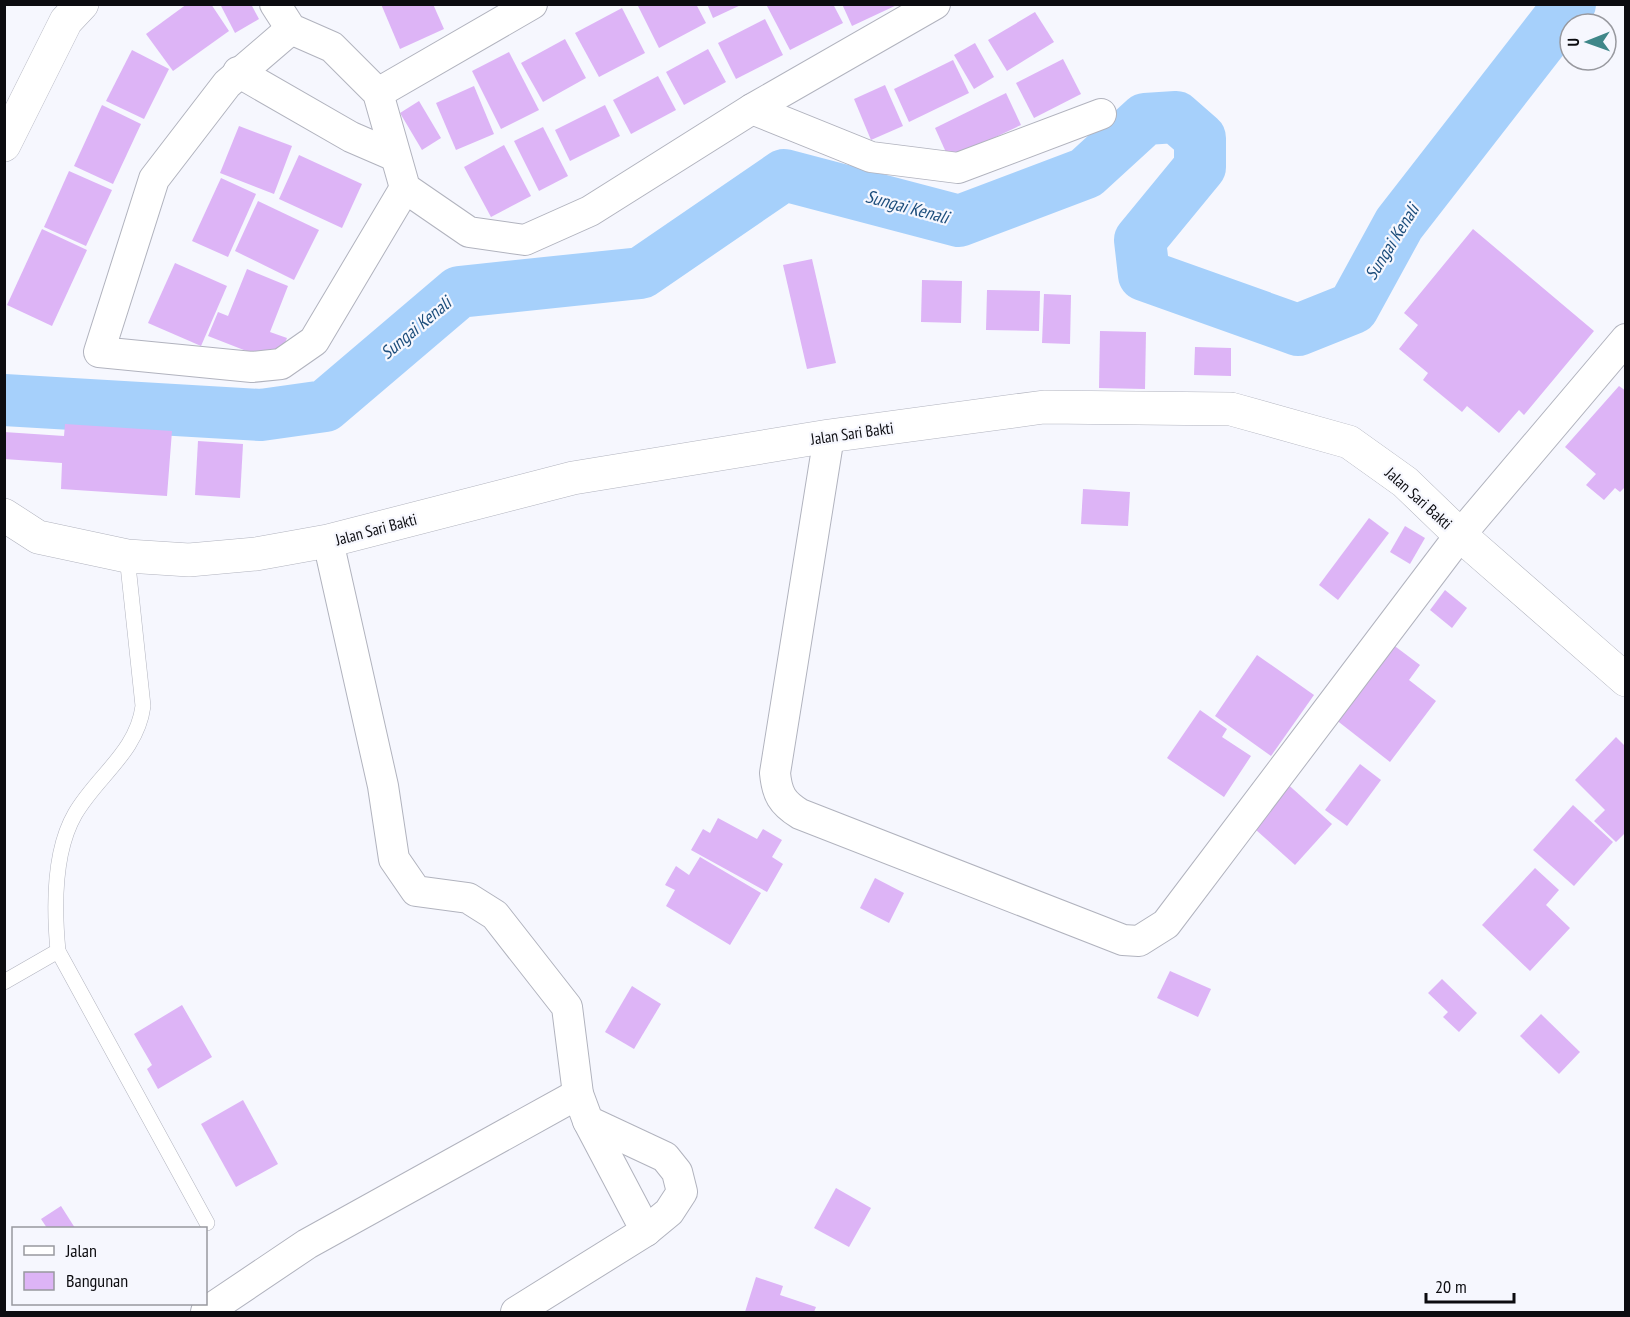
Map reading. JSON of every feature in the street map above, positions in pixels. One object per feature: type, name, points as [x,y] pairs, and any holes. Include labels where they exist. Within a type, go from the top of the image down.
[{"type":"main road","points":[[4,145],[66,21],[82,4]]},
{"type":"main road","name":"Jalan Sari Bakti","points":[[4,515],[38,537],[127,556],[189,560],[256,554],[328,541],[573,478],[829,436],[1044,407],[1231,409],[1349,442],[1405,482],[1460,535],[1626,680]]},
{"type":"street","points":[[275,4],[291,29],[332,46],[378,93],[405,188],[469,232],[525,240],[590,211],[752,109],[935,4]]},
{"type":"street","points":[[378,93],[532,4]]},
{"type":"street","points":[[291,29],[238,72],[154,179],[99,352],[252,367],[281,364],[314,341],[405,188]]},
{"type":"street","points":[[238,72],[351,137],[395,156]]},
{"type":"street","points":[[752,109],[871,157],[958,168],[1101,114]]},
{"type":"street","points":[[829,436],[775,773],[777,791],[784,805],[800,814],[1123,940],[1139,941],[1166,924],[1460,535],[1626,339]]},
{"type":"street","points":[[328,541],[383,786],[394,859],[416,891],[468,897],[495,915],[567,1007],[583,1107],[646,1231]]},
{"type":"street","points":[[516,1312],[646,1231],[669,1212],[682,1192],[677,1172],[665,1157],[583,1107]]},
{"type":"street","points":[[206,1312],[307,1244],[583,1107]]},
{"type":"lane","points":[[127,556],[143,706],[141,724],[134,740],[75,814],[64,839],[56,927],[58,951],[207,1223]]},
{"type":"lane","points":[[4,982],[58,951]]},
{"type":"building","points":[[187,4],[211,4],[229,31],[173,71],[146,34]]},
{"type":"building","points":[[220,4],[251,4],[259,19],[235,33]]},
{"type":"building","points":[[381,4],[433,4],[444,29],[400,49]]},
{"type":"building","points":[[637,4],[696,4],[706,23],[659,48]]},
{"type":"building","points":[[707,4],[743,4],[713,18]]},
{"type":"building","points":[[769,4],[833,4],[843,23],[790,50],[767,6]]},
{"type":"building","points":[[842,4],[899,4],[852,26]]},
{"type":"building","points":[[622,8],[645,53],[599,77],[575,33]]},
{"type":"building","points":[[1035,12],[1054,42],[1007,71],[988,40]]},
{"type":"building","points":[[765,19],[783,55],[736,79],[718,43]]},
{"type":"building","points":[[565,39],[586,78],[543,102],[521,63]]},
{"type":"building","points":[[975,43],[994,77],[974,89],[954,55]]},
{"type":"building","points":[[708,49],[726,82],[684,105],[666,72]]},
{"type":"building","points":[[132,50],[169,69],[144,119],[106,101]]},
{"type":"building","points":[[509,52],[539,110],[501,129],[472,71]]},
{"type":"building","points":[[1063,59],[1081,94],[1034,118],[1016,83]]},
{"type":"building","points":[[953,60],[969,93],[909,122],[894,89]]},
{"type":"building","points":[[658,76],[676,110],[631,134],[613,100]]},
{"type":"building","points":[[885,85],[903,126],[871,140],[854,99]]},
{"type":"building","points":[[474,86],[494,134],[456,150],[436,103]]},
{"type":"building","points":[[1006,93],[1021,125],[949,159],[935,128]]},
{"type":"building","points":[[419,101],[441,138],[422,150],[400,113]]},
{"type":"building","points":[[102,105],[141,124],[113,184],[74,166]]},
{"type":"building","points":[[605,105],[620,136],[570,161],[555,130]]},
{"type":"building","points":[[239,126],[292,146],[274,194],[220,173]]},
{"type":"building","points":[[543,127],[568,176],[539,191],[514,141]]},
{"type":"building","points":[[504,145],[531,196],[491,217],[464,167]]},
{"type":"building","points":[[299,155],[362,184],[342,228],[279,199]]},
{"type":"building","points":[[69,171],[112,190],[86,246],[44,227]]},
{"type":"building","points":[[221,178],[256,194],[228,257],[192,241]]},
{"type":"building","points":[[258,201],[319,230],[294,280],[235,251]]},
{"type":"building","points":[[42,229],[87,250],[52,326],[7,305]]},
{"type":"building","points":[[1473,229],[1594,331],[1524,415],[1519,410],[1499,433],[1467,406],[1462,412],[1423,380],[1428,373],[1399,349],[1418,325],[1404,313]]},
{"type":"building","points":[[812,259],[836,363],[807,369],[783,265]]},
{"type":"building","points":[[175,263],[227,286],[201,346],[148,323]]},
{"type":"building","points":[[247,269],[288,286],[270,332],[287,338],[277,363],[208,336],[218,312],[228,316]]},
{"type":"building","points":[[922,280],[962,281],[961,323],[921,322]]},
{"type":"building","points":[[987,290],[1040,291],[1039,331],[986,330]]},
{"type":"building","points":[[1044,294],[1071,295],[1070,344],[1042,343]]},
{"type":"building","points":[[1100,331],[1146,332],[1145,389],[1099,388]]},
{"type":"building","points":[[1195,347],[1231,348],[1231,376],[1194,375]]},
{"type":"building","points":[[1619,386],[1626,391],[1626,486],[1620,492],[1615,488],[1604,500],[1586,485],[1596,474],[1565,447]]},
{"type":"building","points":[[65,424],[172,431],[167,496],[61,489],[62,463],[4,459],[4,432],[64,436]]},
{"type":"building","points":[[198,441],[243,444],[240,498],[195,495]]},
{"type":"building","points":[[1083,489],[1130,492],[1128,526],[1081,524]]},
{"type":"building","points":[[1369,518],[1389,533],[1338,600],[1319,585]]},
{"type":"building","points":[[1405,526],[1425,538],[1410,564],[1390,552]]},
{"type":"building","points":[[1445,590],[1467,608],[1452,628],[1430,610]]},
{"type":"building","points":[[1392,644],[1420,665],[1409,680],[1436,701],[1390,762],[1335,719]]},
{"type":"building","points":[[1257,655],[1314,695],[1271,756],[1215,716]]},
{"type":"building","points":[[1200,710],[1227,729],[1222,737],[1251,756],[1224,797],[1167,758]]},
{"type":"building","points":[[1616,737],[1626,747],[1626,832],[1616,842],[1594,821],[1605,810],[1575,780]]},
{"type":"building","points":[[1360,764],[1381,780],[1347,826],[1325,810]]},
{"type":"building","points":[[1283,780],[1332,824],[1295,865],[1246,821]]},
{"type":"building","points":[[1573,805],[1613,842],[1574,886],[1533,850]]},
{"type":"building","points":[[718,818],[757,839],[763,829],[782,840],[772,857],[783,864],[767,892],[691,850],[703,829],[710,833]]},
{"type":"building","points":[[700,857],[761,893],[730,945],[666,906],[675,890],[665,885],[676,866],[689,875]]},
{"type":"building","points":[[1535,868],[1559,890],[1546,905],[1570,928],[1530,971],[1482,925]]},
{"type":"building","points":[[875,878],[904,893],[889,923],[860,908]]},
{"type":"building","points":[[1170,971],[1211,989],[1198,1017],[1157,998]]},
{"type":"building","points":[[1442,979],[1477,1013],[1459,1032],[1443,1017],[1448,1012],[1428,993]]},
{"type":"building","points":[[632,986],[661,1004],[634,1049],[605,1032]]},
{"type":"building","points":[[182,1005],[212,1057],[158,1089],[147,1069],[152,1065],[134,1034]]},
{"type":"building","points":[[1541,1014],[1580,1052],[1559,1074],[1520,1036]]},
{"type":"building","points":[[243,1100],[278,1164],[236,1187],[201,1124]]},
{"type":"building","points":[[836,1188],[871,1208],[849,1247],[814,1228]]},
{"type":"building","points":[[61,1206],[74,1227],[46,1227],[41,1219]]},
{"type":"building","points":[[756,1277],[783,1286],[780,1295],[816,1307],[814,1312],[745,1312]]},
{"type":"waterway","name":"Sungai Kenali","points":[[4,400],[261,415],[325,406],[459,292],[641,273],[784,175],[959,221],[1086,173],[1145,119],[1176,117],[1200,138],[1200,167],[1140,240],[1144,275],[1298,330],[1353,308],[1399,224],[1570,4]]}]
